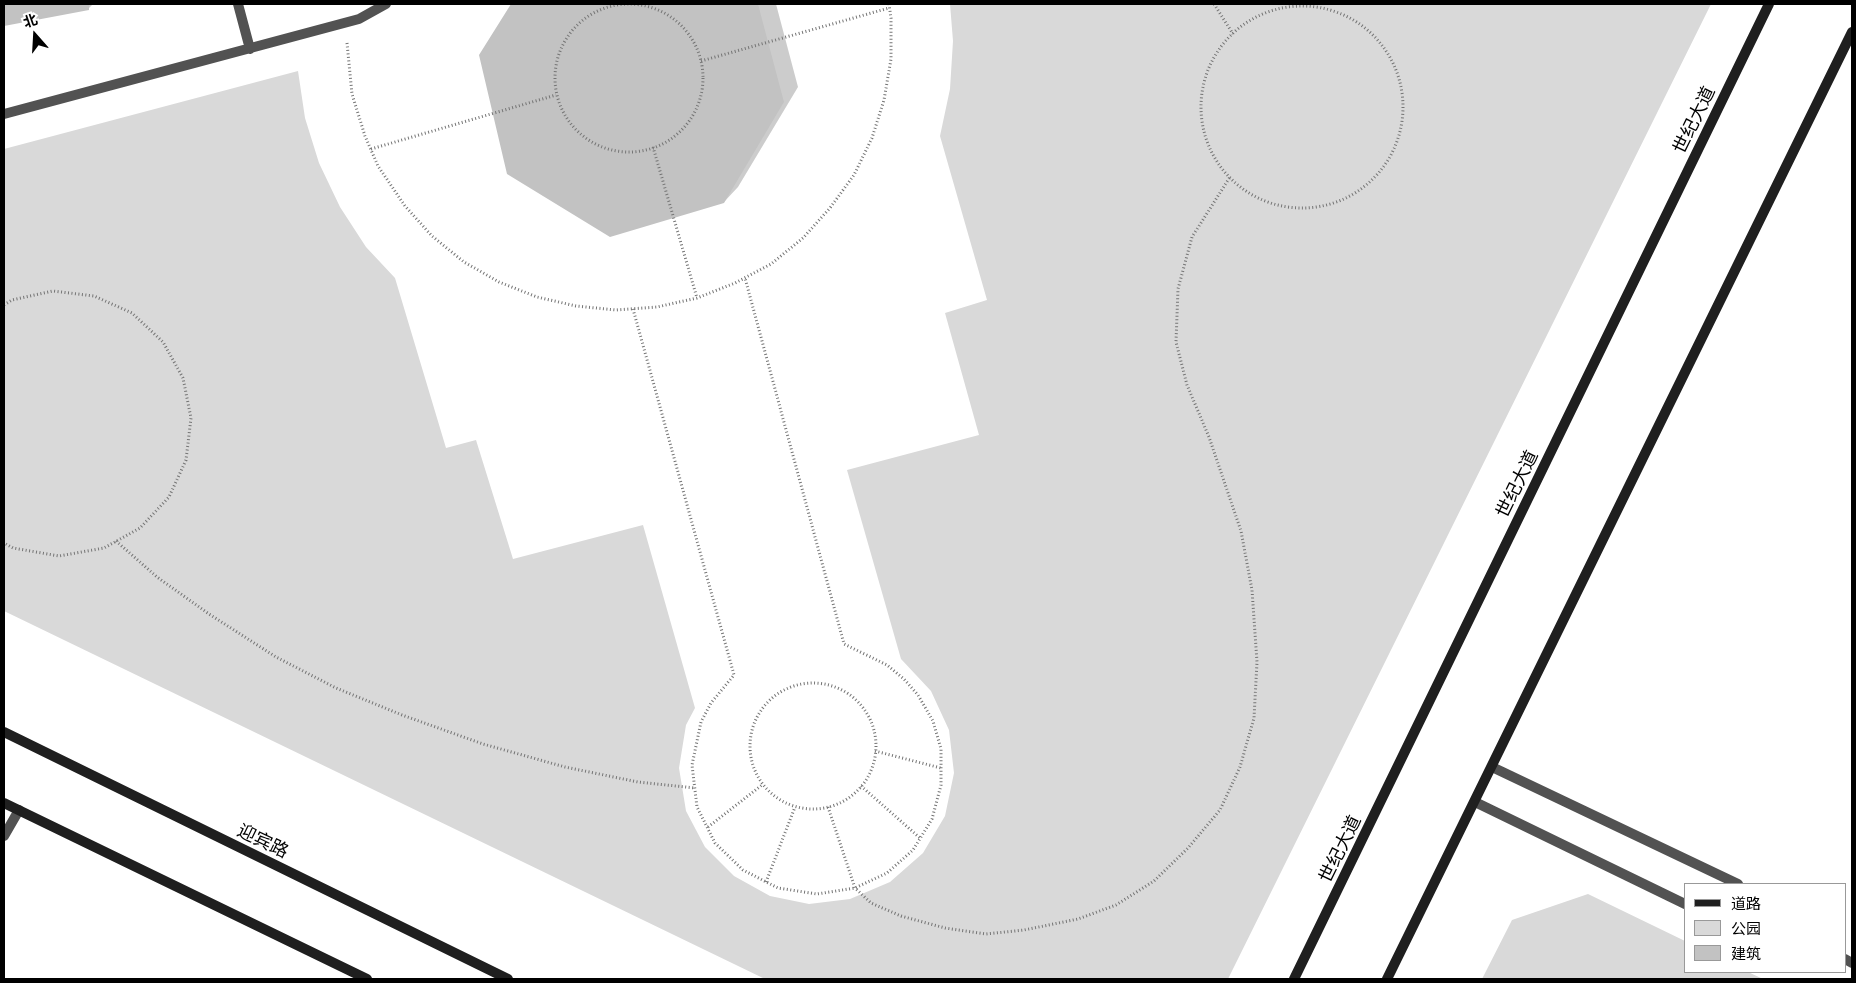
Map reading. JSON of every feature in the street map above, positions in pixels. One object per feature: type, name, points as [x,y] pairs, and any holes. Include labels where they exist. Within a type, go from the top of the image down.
[{"type":"main road","name":"世纪大道","points":[[1294,979],[1768,4]]},
{"type":"main road","points":[[1387,979],[1852,32]]},
{"type":"main road","name":"迎宾路","points":[[4,732],[508,979]]},
{"type":"main road","points":[[4,803],[367,979]]},
{"type":"street","points":[[238,4],[250,49]]},
{"type":"street","points":[[4,114],[360,19],[386,4]]},
{"type":"street","points":[[1492,767],[1736,883]]},
{"type":"street","points":[[1475,802],[1684,904]]},
{"type":"street","points":[[4,836],[19,810]]},
{"type":"path","points":[[636,4],[658,10],[678,22],[693,40],[701,62],[703,88],[695,112],[679,132],[653,147],[632,152],[607,149],[584,137],[566,118],[556,95],[555,71],[560,49],[573,29],[591,14],[612,5],[636,4]]},
{"type":"path","points":[[1214,4],[1233,34]]},
{"type":"path","points":[[1304,5],[1338,12],[1367,29],[1390,55],[1402,87],[1403,122],[1392,154],[1371,181],[1342,200],[1310,208],[1278,206],[1247,193],[1223,171],[1207,143],[1200,111],[1204,79],[1218,49],[1233,34],[1241,26],[1270,10],[1304,5]]},
{"type":"path","points":[[344,23],[352,94],[370,149],[378,166],[405,206],[432,236],[464,262],[499,282],[536,297],[576,306],[634,309],[657,307],[697,298],[745,278],[771,264],[803,238],[830,208],[854,175],[872,138],[884,100],[891,60],[889,6],[701,62]]},
{"type":"path","points":[[370,149],[556,95]]},
{"type":"path","points":[[653,147],[697,298]]},
{"type":"path","points":[[828,807],[855,888],[872,903],[945,928],[986,934],[1024,930],[1078,919],[1116,905],[1154,881],[1188,848],[1220,810],[1240,767],[1254,718],[1257,662],[1252,590],[1241,531],[1209,437],[1187,385],[1176,342],[1178,289],[1192,238],[1230,177]]},
{"type":"path","points":[[634,309],[734,675],[711,703],[701,722],[692,765],[697,807],[715,842],[743,870],[766,882],[778,888],[816,894],[855,888],[887,873],[913,850],[932,819],[941,785],[941,749],[933,721],[918,695],[904,679],[887,665],[844,644],[745,278]]},
{"type":"path","points":[[4,305],[12,300],[53,291],[94,296],[132,313],[163,342],[183,378],[191,418],[186,460],[169,497],[140,528],[104,548],[58,556],[13,548],[4,542]]},
{"type":"path","points":[[116,541],[157,577],[208,614],[276,658],[336,688],[402,715],[483,744],[565,767],[629,780],[695,788]]},
{"type":"path","points":[[816,683],[830,686],[855,699],[869,716],[876,736],[875,758],[868,779],[853,795],[835,806],[815,810],[795,807],[776,799],[762,785],[752,766],[749,747],[752,726],[762,709],[776,694],[794,686],[816,683]]},
{"type":"path","points":[[875,751],[941,768]]},
{"type":"path","points":[[708,827],[762,785]]},
{"type":"path","points":[[861,786],[920,838]]},
{"type":"path","points":[[766,882],[795,807]]},
{"type":"green space","points":[[950,4],[1711,4],[1228,979],[765,979],[4,611],[4,149],[298,71],[305,118],[319,163],[340,207],[366,247],[395,278],[446,448],[476,440],[513,559],[643,525],[695,708],[686,725],[679,768],[686,811],[705,847],[734,876],[770,896],[809,904],[850,899],[890,882],[923,853],[945,816],[954,773],[949,730],[931,691],[901,659],[847,470],[979,435],[945,313],[987,300],[940,136],[950,89],[953,41]]},
{"type":"green space","points":[[1588,894],[1684,941],[1684,973],[1750,973],[1763,979],[1482,979],[1512,920]]},
{"type":"building","points":[[4,4],[89,4],[89,10],[4,26]]},
{"type":"building","points":[[511,4],[758,4],[784,102],[724,203],[610,237],[507,174],[479,55]]}]
